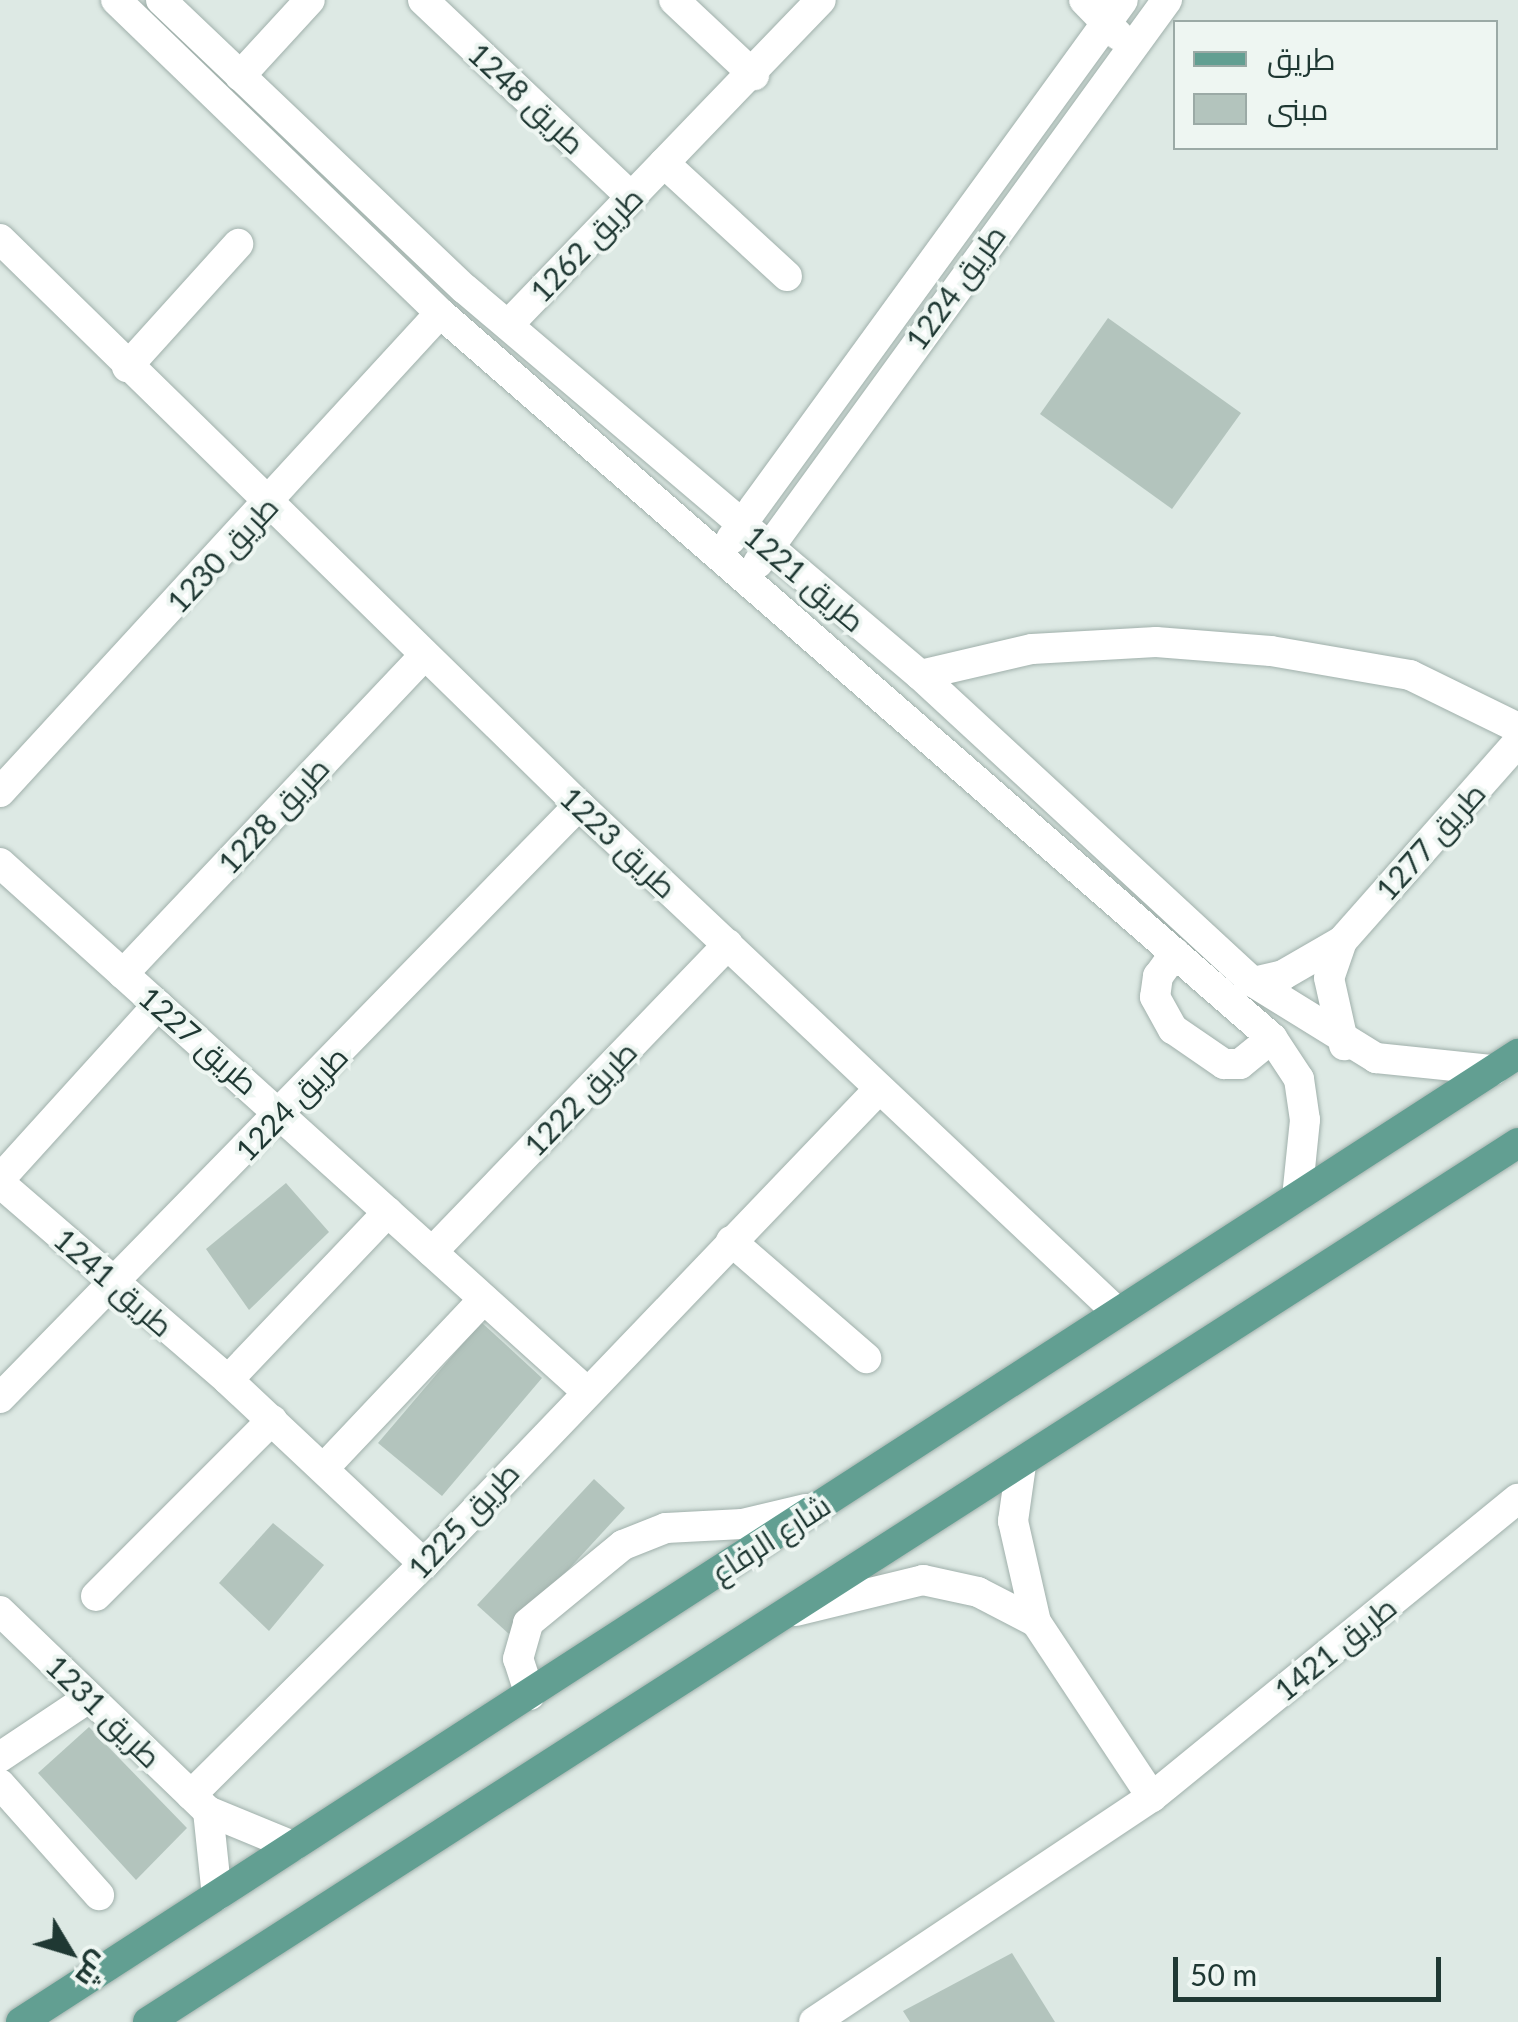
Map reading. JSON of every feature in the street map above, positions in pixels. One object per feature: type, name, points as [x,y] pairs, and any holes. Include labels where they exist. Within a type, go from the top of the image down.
[{"type":"main road","name":"شارع الرفاع","points":[[21,2022],[1506,1062]]},
{"type":"main road","points":[[148,2022],[1518,1143]]},
{"type":"street","name":"طريق 1221","points":[[116,0],[440,313],[720,552],[1272,1038],[1299,1080],[1305,1120],[1297,1197]]},
{"type":"street","name":"طريق 1221","points":[[161,0],[508,325],[920,675],[1253,982],[1344,1045],[1376,1058],[1506,1062]]},
{"type":"street","points":[[240,76],[310,0]]},
{"type":"street","name":"طريق 1248","points":[[423,0],[631,196]]},
{"type":"street","points":[[674,0],[754,76]]},
{"type":"street","name":"طريق 1262","points":[[508,325],[631,196],[754,76],[821,0]]},
{"type":"street","points":[[1084,0],[1114,11],[1131,47]]},
{"type":"street","name":"طريق 1224","points":[[746,576],[770,550],[1167,0]]},
{"type":"street","name":"طريق 1224","points":[[720,552],[743,526],[1114,11]]},
{"type":"street","name":"طريق 1262","points":[[664,163],[787,276]]},
{"type":"street","name":"طريق 1223","points":[[0,239],[579,805],[1117,1312]]},
{"type":"street","points":[[127,367],[238,244]]},
{"type":"street","name":"طريق 1230","points":[[0,792],[269,504],[440,313]]},
{"type":"street","points":[[920,675],[1032,649],[1156,642],[1272,651],[1410,675],[1518,728]]},
{"type":"street","name":"طريق 1228","points":[[123,974],[424,656]]},
{"type":"street","name":"طريق 1277","points":[[1253,982],[1283,975],[1342,940],[1518,742]]},
{"type":"street","name":"طريق 1224","points":[[0,1398],[579,805]]},
{"type":"street","name":"طريق 1227","points":[[0,863],[283,1112],[584,1389]]},
{"type":"street","name":"طريق 1277","points":[[1342,940],[1329,978],[1344,1045]]},
{"type":"street","name":"طريق 1222","points":[[432,1252],[728,944]]},
{"type":"street","points":[[1175,953],[1158,976],[1154,997],[1174,1029],[1224,1064],[1240,1064],[1272,1038]]},
{"type":"street","name":"طريق 1241","points":[[158,1005],[0,1181],[325,1467],[424,1564]]},
{"type":"street","name":"طريق 1225","points":[[200,1803],[584,1389],[879,1089]]},
{"type":"street","points":[[228,1380],[388,1212]]},
{"type":"street","points":[[731,1241],[866,1358]]},
{"type":"street","points":[[325,1467],[484,1299]]},
{"type":"street","points":[[96,1596],[272,1420]]},
{"type":"street","points":[[1020,1465],[1012,1521],[1036,1622],[1152,1797]]},
{"type":"street","name":"طريق 1421","points":[[814,2022],[1152,1797],[1518,1499]]},
{"type":"street","points":[[530,1695],[518,1659],[528,1623],[623,1545],[666,1528],[772,1519],[828,1500]]},
{"type":"street","points":[[784,1614],[923,1580],[978,1592],[1036,1622]]},
{"type":"street","name":"طريق 1231","points":[[0,1611],[200,1803],[294,1846]]},
{"type":"street","points":[[0,1758],[88,1699]]},
{"type":"street","points":[[0,1784],[99,1895]]},
{"type":"street","points":[[200,1803],[217,1896]]},
{"type":"building","points":[[1108,318],[1241,413],[1172,509],[1040,414]]},
{"type":"building","points":[[286,1183],[329,1232],[249,1310],[206,1249]]},
{"type":"building","points":[[481,1322],[542,1378],[442,1496],[378,1443]]},
{"type":"building","points":[[594,1479],[625,1508],[509,1634],[477,1605]]},
{"type":"building","points":[[273,1523],[324,1565],[269,1631],[219,1583]]},
{"type":"building","points":[[89,1727],[187,1828],[136,1880],[38,1773]]},
{"type":"building","points":[[1012,1953],[1055,2022],[910,2022],[903,2011]]}]
